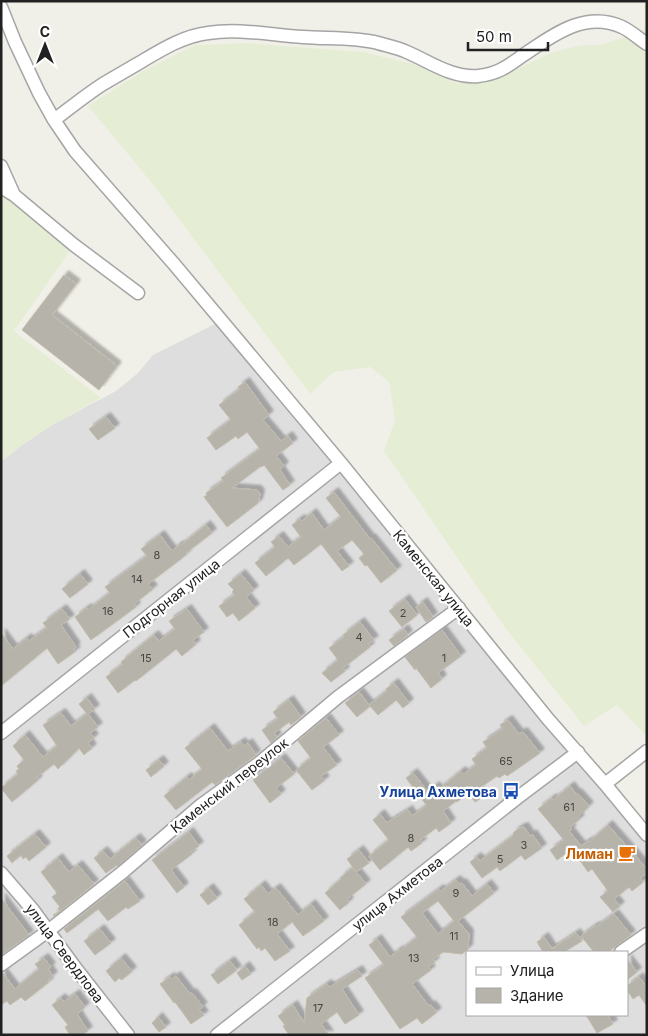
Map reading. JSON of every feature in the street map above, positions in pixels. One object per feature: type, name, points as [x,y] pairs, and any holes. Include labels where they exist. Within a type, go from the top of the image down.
[{"type":"street","name":"Каменская улица","points":[[1,7],[30,75],[54,120],[68,141],[341,463],[548,719],[606,784],[647,835]]},
{"type":"street","points":[[54,120],[102,85],[160,51],[184,39],[206,33],[229,30],[304,38],[375,42],[405,51],[441,69],[465,76],[488,74],[507,68],[566,28],[584,22],[603,22],[622,27],[647,44]]},
{"type":"street","points":[[1,166],[14,195]]},
{"type":"street","points":[[1,187],[14,195],[74,245],[138,293]]},
{"type":"street","name":"Подгорная улица","points":[[1,733],[341,463]]},
{"type":"street","name":"Каменский переулок","points":[[1,966],[124,871],[201,805],[259,763],[338,697],[459,608]]},
{"type":"street","points":[[606,784],[647,751]]},
{"type":"street","name":"улица Ахметова","points":[[217,1035],[516,798],[578,752]]},
{"type":"street","name":"улица Свердлова","points":[[1,873],[33,910],[128,1035]]},
{"type":"street","points":[[622,951],[647,934]]},
{"type":"shaded area","points":[[221,321],[647,835],[647,1035],[1,1035],[1,462],[52,425],[116,391],[138,373],[153,355]]},
{"type":"green space","points":[[645,1],[647,1],[647,737],[617,705],[584,726],[506,629],[384,451],[395,420],[389,382],[370,367],[334,372],[310,394],[151,182],[88,106],[143,71],[195,45],[245,43],[363,52],[413,64],[456,83],[493,80],[553,52],[582,45],[600,45],[644,31]]},
{"type":"green space","points":[[1,187],[74,245],[14,331],[101,398],[52,425],[1,462]]},
{"type":"building","points":[[64,275],[76,284],[52,315],[117,366],[99,390],[22,330]]},
{"type":"building","points":[[245,382],[269,415],[263,420],[281,441],[288,436],[293,443],[276,456],[284,466],[280,470],[290,485],[283,490],[264,465],[261,466],[232,488],[257,490],[260,494],[258,503],[227,527],[204,497],[207,495],[206,493],[224,481],[221,478],[260,449],[247,432],[238,439],[236,436],[216,450],[207,438],[231,420],[219,405],[240,389],[238,387]]},
{"type":"building","points":[[106,417],[115,428],[98,440],[89,429]]},
{"type":"building","points":[[334,492],[370,539],[397,570],[381,583],[359,558],[364,554],[352,540],[337,551],[349,566],[342,571],[321,544],[294,565],[288,558],[266,576],[255,563],[275,547],[271,542],[279,536],[288,547],[301,537],[292,525],[300,519],[302,521],[312,513],[324,530],[341,517],[326,498]]},
{"type":"building","points":[[206,525],[212,533],[148,584],[153,589],[134,604],[136,607],[91,640],[75,617],[87,608],[88,610],[110,593],[105,587],[147,556],[141,549],[160,535],[172,551]]},
{"type":"building","points":[[80,574],[88,584],[70,598],[62,589]]},
{"type":"building","points":[[241,574],[254,590],[246,597],[255,608],[239,621],[233,613],[227,617],[219,606],[235,595],[232,592],[234,590],[228,584]]},
{"type":"building","points":[[405,599],[417,615],[402,627],[389,611]]},
{"type":"building","points":[[423,602],[433,617],[426,622],[416,607]]},
{"type":"building","points":[[62,609],[70,619],[61,625],[76,647],[73,649],[76,651],[58,664],[47,648],[1,686],[1,633],[13,649],[27,638],[29,641],[47,628],[43,623]]},
{"type":"building","points":[[187,609],[204,632],[193,640],[196,644],[182,656],[176,649],[118,693],[106,677],[154,635],[159,641],[175,629],[169,621]]},
{"type":"building","points":[[360,622],[374,640],[368,644],[370,647],[343,668],[345,671],[331,682],[322,673],[338,660],[329,648]]},
{"type":"building","points":[[404,629],[408,635],[394,646],[389,640]]},
{"type":"building","points":[[442,630],[461,656],[438,673],[442,679],[431,688],[405,657]]},
{"type":"building","points":[[394,683],[409,703],[403,708],[396,700],[378,715],[369,705]]},
{"type":"building","points":[[359,692],[370,706],[357,717],[345,703]]},
{"type":"building","points":[[87,698],[95,709],[88,714],[98,727],[90,733],[94,738],[88,743],[92,748],[84,755],[79,748],[58,769],[54,764],[36,778],[38,780],[12,802],[1,788],[18,774],[16,771],[19,769],[17,766],[24,760],[13,746],[25,735],[43,757],[57,746],[43,725],[61,713],[71,726],[87,714],[79,704]]},
{"type":"building","points":[[289,700],[301,717],[291,725],[289,722],[274,733],[277,737],[271,743],[262,730],[278,719],[273,712]]},
{"type":"building","points":[[326,718],[339,735],[323,747],[337,765],[321,776],[325,780],[312,790],[296,770],[311,758],[298,741]]},
{"type":"building","points":[[508,720],[519,734],[523,732],[540,753],[507,776],[505,774],[499,778],[497,776],[478,789],[483,797],[475,802],[468,793],[456,801],[443,811],[451,823],[439,832],[436,828],[420,840],[422,843],[411,851],[408,847],[380,870],[369,856],[389,840],[373,820],[380,814],[387,823],[408,810],[412,816],[427,806],[406,778],[413,773],[428,792],[435,786],[438,790],[461,771],[464,774],[476,765],[472,759],[487,748],[483,742],[503,729],[500,725]]},
{"type":"building","points":[[210,728],[228,751],[241,742],[244,746],[248,743],[256,755],[215,785],[212,782],[176,810],[164,796],[187,777],[189,780],[202,769],[185,748]]},
{"type":"building","points":[[281,758],[294,774],[276,788],[281,794],[270,803],[253,780]]},
{"type":"building","points":[[159,760],[164,766],[151,777],[146,770]]},
{"type":"building","points":[[570,786],[589,806],[578,817],[580,819],[570,827],[572,829],[569,831],[581,846],[589,842],[608,825],[647,869],[647,873],[640,878],[643,882],[632,891],[629,887],[614,899],[620,906],[613,912],[600,897],[608,891],[592,869],[588,872],[572,849],[557,860],[550,850],[564,840],[538,809]]},
{"type":"building","points":[[524,827],[530,836],[532,834],[542,848],[525,860],[521,855],[500,871],[497,867],[482,878],[470,862],[477,857],[480,861],[512,837],[514,832]]},
{"type":"building","points":[[189,832],[199,846],[190,852],[192,854],[171,870],[184,887],[177,893],[152,860]]},
{"type":"building","points":[[35,834],[46,847],[29,861],[26,857],[23,859],[21,855],[12,863],[7,856]]},
{"type":"building","points":[[136,838],[142,845],[118,866],[106,873],[94,858],[103,851],[110,859]]},
{"type":"building","points":[[359,850],[369,863],[356,872],[347,859]]},
{"type":"building","points":[[58,858],[69,872],[78,865],[94,884],[54,916],[60,911],[58,908],[60,907],[52,897],[57,893],[41,872]]},
{"type":"building","points":[[352,868],[366,884],[347,899],[349,902],[340,910],[325,893]]},
{"type":"building","points":[[456,880],[460,884],[462,883],[472,896],[487,884],[494,893],[458,921],[469,934],[468,949],[462,954],[443,952],[433,959],[435,962],[428,967],[431,970],[412,984],[429,1006],[431,1005],[437,1012],[422,1024],[417,1018],[400,1029],[365,978],[384,965],[369,945],[377,939],[390,957],[400,951],[417,937],[401,917],[439,889],[441,891]],"holes":[[[438,901],[454,921],[438,934],[422,913]]]},
{"type":"building","points":[[125,881],[140,901],[128,909],[126,907],[108,921],[98,909],[67,933],[64,929]]},
{"type":"building","points":[[261,885],[268,894],[276,888],[298,915],[311,904],[324,921],[303,936],[292,922],[277,934],[290,951],[275,961],[265,948],[261,951],[259,947],[257,949],[239,925],[255,912],[244,899]]},
{"type":"building","points":[[209,888],[217,898],[208,905],[200,895]]},
{"type":"building","points":[[1,898],[29,935],[1,955]]},
{"type":"building","points":[[614,914],[631,935],[609,951],[593,951],[581,936]]},
{"type":"building","points":[[100,929],[111,943],[95,955],[84,941]]},
{"type":"building","points":[[576,933],[582,941],[566,951],[542,951],[537,942],[544,937],[552,949]]},
{"type":"building","points":[[44,958],[51,967],[48,969],[53,976],[48,980],[49,982],[25,1001],[21,997],[10,1005],[7,1001],[1,1005],[1,973],[3,973],[15,989],[39,969],[35,964]]},
{"type":"building","points":[[121,958],[132,971],[122,980],[119,978],[115,982],[106,971]]},
{"type":"building","points":[[628,960],[637,972],[628,979]]},
{"type":"building","points":[[230,961],[237,970],[218,984],[211,975]]},
{"type":"building","points":[[245,966],[251,974],[242,980],[237,973]]},
{"type":"building","points":[[358,970],[362,976],[342,989],[359,1015],[345,1024],[337,1012],[321,1024],[329,1035],[289,1035],[283,1026],[285,1025],[278,1016],[293,1005],[304,1023],[307,998],[327,984],[330,987]]},
{"type":"building","points":[[176,976],[203,1007],[199,1009],[204,1015],[191,1024],[160,984],[170,977],[172,979]]},
{"type":"building","points":[[639,977],[647,988],[647,1006],[639,995],[633,999],[628,992],[628,985]]},
{"type":"building","points":[[75,994],[85,1007],[77,1014],[88,1031],[82,1035],[70,1035],[65,1027],[68,1025],[52,1005],[61,998],[64,1002]]},
{"type":"building","points":[[587,1016],[609,1016],[613,1024],[597,1033]]},
{"type":"building","points":[[158,1017],[166,1027],[159,1032],[152,1023]]},
{"type":"place","name":"Улица Ахметова","points":[[511,791]]},
{"type":"place","name":"Лиман","points":[[627,853]]}]
